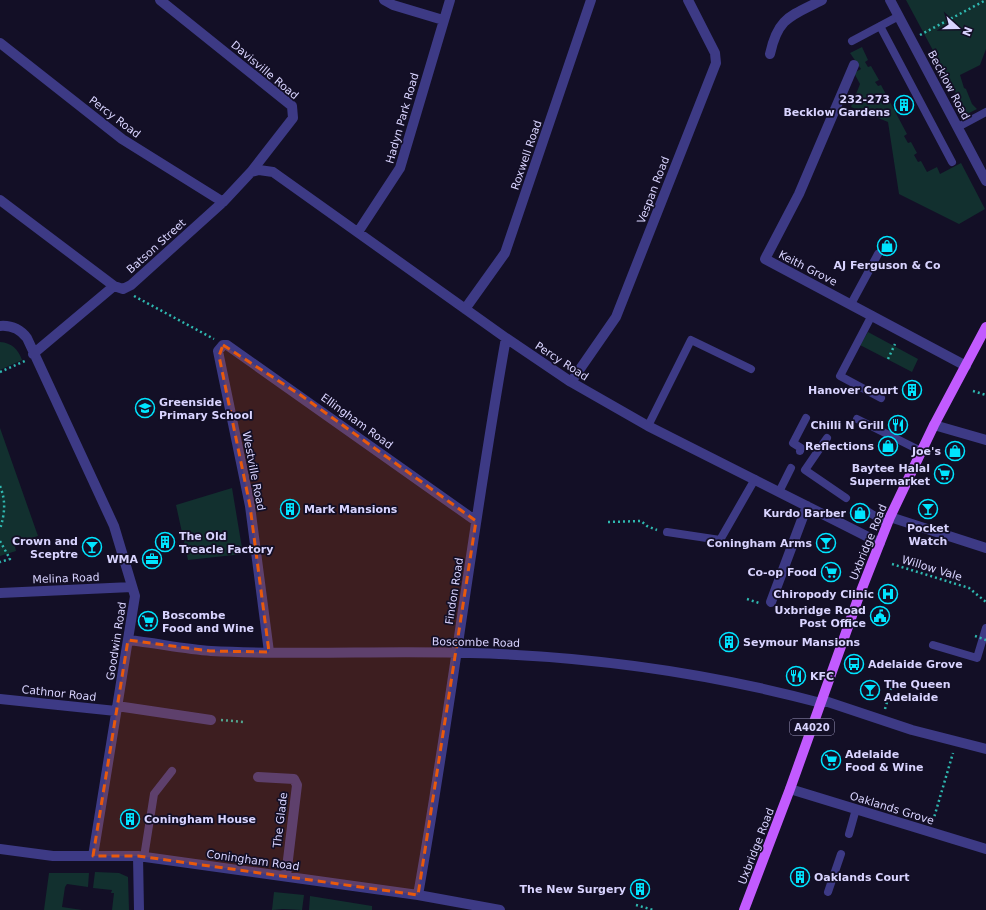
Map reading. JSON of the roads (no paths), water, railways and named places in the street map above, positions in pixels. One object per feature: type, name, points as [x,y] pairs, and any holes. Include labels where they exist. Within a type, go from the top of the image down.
[{"type":"main road","name":"Uxbridge Road","points":[[744,910],[889,520],[934,425],[986,327]]},
{"type":"street","name":"Davisville Road","points":[[160,0],[292,106],[294,114],[290,123],[251,172]]},
{"type":"street","points":[[384,0],[393,5],[443,20]]},
{"type":"street","name":"Hadyn Park Road","points":[[358,232],[400,168],[450,0]]},
{"type":"street","name":"Roxwell Road","points":[[465,309],[505,253],[591,0]]},
{"type":"street","name":"Vespan Road","points":[[571,382],[616,317],[716,63],[715,53],[688,0]]},
{"type":"street","points":[[770,54],[776,31],[783,22],[793,14],[822,0]]},
{"type":"street","name":"Becklow Road","points":[[890,0],[986,181]]},
{"type":"street","name":"Percy Road","points":[[0,43],[122,139],[223,202]]},
{"type":"street","name":"Keith Grove","points":[[854,65],[799,194],[765,260],[872,315],[966,366]]},
{"type":"street","name":"Percy Road","points":[[251,172],[260,170],[273,172],[506,338],[571,382],[648,426],[755,479],[880,544]]},
{"type":"street","name":"Batson Street","points":[[114,286],[123,288],[127,287],[223,202],[251,172]]},
{"type":"street","points":[[0,200],[114,286],[34,355]]},
{"type":"street","name":"Goodwin Road","points":[[0,326],[13,327],[21,331],[27,338],[114,526],[135,596],[93,856]]},
{"type":"street","name":"Findon Road","points":[[418,895],[440,769],[476,521],[506,338]]},
{"type":"street","name":"Ellingham Road","points":[[223,345],[227,345],[302,396],[476,521]]},
{"type":"street","name":"Westville Road","points":[[223,345],[218,351],[250,506],[268,652]]},
{"type":"street","points":[[934,425],[986,440]]},
{"type":"street","points":[[771,602],[807,506]]},
{"type":"street","points":[[889,520],[986,548]]},
{"type":"street","name":"Melina Road","points":[[0,593],[132,587]]},
{"type":"street","name":"Boscombe Road","points":[[128,640],[210,651],[456,653],[539,656],[660,668],[737,682],[821,702]]},
{"type":"street","name":"Cathnor Road","points":[[0,698],[117,708],[211,720]]},
{"type":"street","points":[[821,702],[912,730],[986,749]]},
{"type":"street","name":"The Glade","points":[[258,777],[294,779],[297,785],[286,876]]},
{"type":"street","name":"Oaklands Grove","points":[[790,788],[986,849]]},
{"type":"street","name":"Coningham Road","points":[[0,849],[53,856],[141,857],[418,895],[500,910]]},
{"type":"street","points":[[139,910],[141,857]]},
{"type":"lane","points":[[852,41],[899,16]]},
{"type":"lane","points":[[880,26],[952,162]]},
{"type":"lane","points":[[958,127],[986,112]]},
{"type":"lane","points":[[851,304],[878,254]]},
{"type":"lane","points":[[872,315],[840,376],[881,398]]},
{"type":"lane","points":[[648,426],[691,340],[751,370]]},
{"type":"lane","points":[[800,450],[802,448],[793,443],[806,418]]},
{"type":"lane","points":[[857,419],[921,451]]},
{"type":"lane","points":[[827,438],[804,470],[846,498]]},
{"type":"lane","points":[[779,492],[791,468]]},
{"type":"lane","points":[[667,532],[720,540],[755,479]]},
{"type":"lane","points":[[867,511],[889,520]]},
{"type":"lane","points":[[933,645],[977,658],[986,628]]},
{"type":"lane","points":[[141,857],[154,794],[172,771]]},
{"type":"lane","points":[[849,834],[856,809]]},
{"type":"lane","points":[[828,892],[841,854]]},
{"type":"place","name":"232-273 Becklow Gardens","points":[[904,105]]},
{"type":"place","name":"AJ Ferguson & Co","points":[[887,246]]},
{"type":"place","name":"Hanover Court","points":[[912,390]]},
{"type":"place","name":"Greenside Primary School","points":[[145,408]]},
{"type":"place","name":"Chilli N Grill","points":[[898,425]]},
{"type":"place","name":"Reflections","points":[[888,446]]},
{"type":"place","name":"Joe's","points":[[955,451]]},
{"type":"place","name":"Baytee Halal Supermarket","points":[[944,474]]},
{"type":"place","name":"Mark Mansions","points":[[290,509]]},
{"type":"place","name":"Pocket Watch","points":[[928,509]]},
{"type":"place","name":"Kurdo Barber","points":[[860,513]]},
{"type":"place","name":"The Old Treacle Factory","points":[[165,542]]},
{"type":"place","name":"Coningham Arms","points":[[826,543]]},
{"type":"place","name":"Crown and Sceptre","points":[[92,547]]},
{"type":"place","name":"WMA","points":[[152,559]]},
{"type":"place","name":"Co-op Food","points":[[831,572]]},
{"type":"place","name":"Chiropody Clinic","points":[[888,594]]},
{"type":"place","name":"Uxbridge Road Post Office","points":[[880,616]]},
{"type":"place","name":"Boscombe Food and Wine","points":[[148,621]]},
{"type":"place","name":"Seymour Mansions","points":[[729,642]]},
{"type":"place","name":"Adelaide Grove","points":[[854,664]]},
{"type":"place","name":"KFC","points":[[796,676]]},
{"type":"place","name":"The Queen Adelaide","points":[[870,690]]},
{"type":"place","name":"Adelaide Food & Wine","points":[[831,760]]},
{"type":"place","name":"Coningham House","points":[[130,819]]},
{"type":"place","name":"Oaklands Court","points":[[800,877]]},
{"type":"place","name":"The New Surgery","points":[[640,889]]}]
